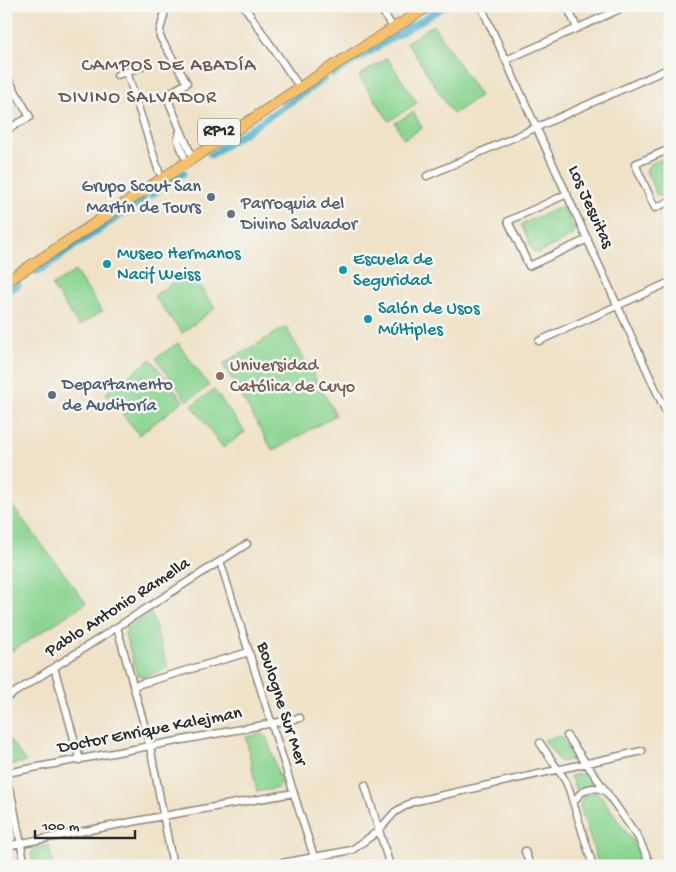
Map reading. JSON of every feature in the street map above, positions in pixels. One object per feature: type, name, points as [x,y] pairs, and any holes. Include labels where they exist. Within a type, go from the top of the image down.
[{"type":"main road","name":"RP12","points":[[6,274],[296,82],[416,6]]},
{"type":"main road","name":"RP12","points":[[6,282],[325,71],[429,6]]},
{"type":"street","points":[[164,6],[165,18],[160,30],[160,37],[187,84],[166,95],[187,154]]},
{"type":"street","points":[[244,6],[296,82]]},
{"type":"street","points":[[379,6],[390,23]]},
{"type":"street","name":"Los Jesuitas","points":[[481,6],[670,421]]},
{"type":"street","points":[[567,6],[577,28]]},
{"type":"street","points":[[506,60],[617,8]]},
{"type":"street","points":[[117,75],[142,68]]},
{"type":"street","points":[[427,176],[670,68]]},
{"type":"street","points":[[127,72],[159,172]]},
{"type":"street","points":[[6,75],[30,117],[6,130]]},
{"type":"street","points":[[670,148],[635,164],[655,208],[670,202]]},
{"type":"street","points":[[567,194],[508,221],[529,266],[588,239]]},
{"type":"street","points":[[539,341],[670,282]]},
{"type":"street","name":"Pablo Antonio Ramella","points":[[6,698],[247,544]]},
{"type":"street","name":"Boulogne Sur Mer","points":[[220,561],[314,857]]},
{"type":"street","points":[[117,627],[150,746],[173,866]]},
{"type":"street","points":[[133,686],[249,652]]},
{"type":"street","points":[[54,667],[80,760]]},
{"type":"street","name":"Doctor Enrique Kalejman","points":[[6,774],[300,718]]},
{"type":"street","points":[[567,736],[638,837],[651,866]]},
{"type":"street","points":[[540,743],[565,780],[593,866]]},
{"type":"street","points":[[266,866],[352,850],[379,830],[395,812],[412,802],[642,751]]},
{"type":"street","points":[[6,780],[12,798],[25,866]]},
{"type":"street","points":[[365,785],[390,866]]},
{"type":"street","points":[[574,803],[579,794],[588,789],[600,788],[606,792]]},
{"type":"street","points":[[6,789],[12,798]]},
{"type":"street","points":[[6,846],[294,793]]},
{"type":"street","points":[[525,851],[530,866]]},
{"type":"green space","points":[[433,25],[480,96],[453,114],[407,42]]},
{"type":"green space","points":[[387,58],[417,103],[389,121],[359,76]]},
{"type":"green space","points":[[413,112],[422,128],[404,139],[395,123]]},
{"type":"green space","points":[[670,155],[670,195],[664,198],[657,195],[646,171],[649,165]]},
{"type":"green space","points":[[560,207],[563,208],[575,233],[538,253],[533,251],[522,224]]},
{"type":"green space","points":[[75,271],[102,311],[79,326],[52,286]]},
{"type":"green space","points":[[189,271],[215,308],[182,333],[154,296]]},
{"type":"green space","points":[[286,327],[336,415],[273,451],[223,364]]},
{"type":"green space","points":[[178,343],[209,386],[187,401],[156,358]]},
{"type":"green space","points":[[151,359],[183,401],[139,435],[106,393]]},
{"type":"green space","points":[[214,390],[245,432],[223,448],[192,405]]},
{"type":"green space","points":[[6,497],[86,603],[6,655]]},
{"type":"green space","points":[[151,613],[168,668],[142,677],[137,674],[125,634],[127,628]]},
{"type":"green space","points":[[261,734],[267,738],[281,783],[278,788],[257,792],[246,737]]},
{"type":"green space","points":[[6,736],[26,762],[6,764]]},
{"type":"green space","points":[[560,736],[575,759],[560,762],[544,740]]},
{"type":"green space","points":[[585,773],[593,785],[577,793],[570,776]]},
{"type":"green space","points":[[590,792],[597,793],[602,797],[637,848],[644,866],[599,866],[580,806],[583,796]]},
{"type":"green space","points":[[49,845],[53,866],[34,866],[31,853],[35,848]]},
{"type":"waterway","points":[[333,74],[445,6]]},
{"type":"waterway","points":[[265,119],[324,79]]},
{"type":"waterway","points":[[211,155],[260,122]]},
{"type":"waterway","points":[[151,195],[183,173]]},
{"type":"waterway","points":[[76,245],[143,200]]},
{"type":"waterway","points":[[37,272],[72,248]]},
{"type":"waterway","points":[[6,292],[18,285]]},
{"type":"place","name":"Grupo Scout San Martín de Tours","points":[[211,197]]},
{"type":"place","name":"Parroquia del Divino Salvador","points":[[231,214]]},
{"type":"place","name":"Museo Hermanos Nacif Weiss","points":[[107,264]]},
{"type":"place","name":"Escuela de Seguridad","points":[[343,270]]},
{"type":"place","name":"Salón de Usos Múltiples","points":[[368,319]]},
{"type":"place","name":"Universidad Católica de Cuyo","points":[[220,376]]},
{"type":"place","name":"Departamento de Auditoría","points":[[52,395]]},
{"type":"district","name":"CAMPOS DE ABADÍA","points":[[169,66]]},
{"type":"district","name":"DIVINO SALVADOR","points":[[138,98]]}]
